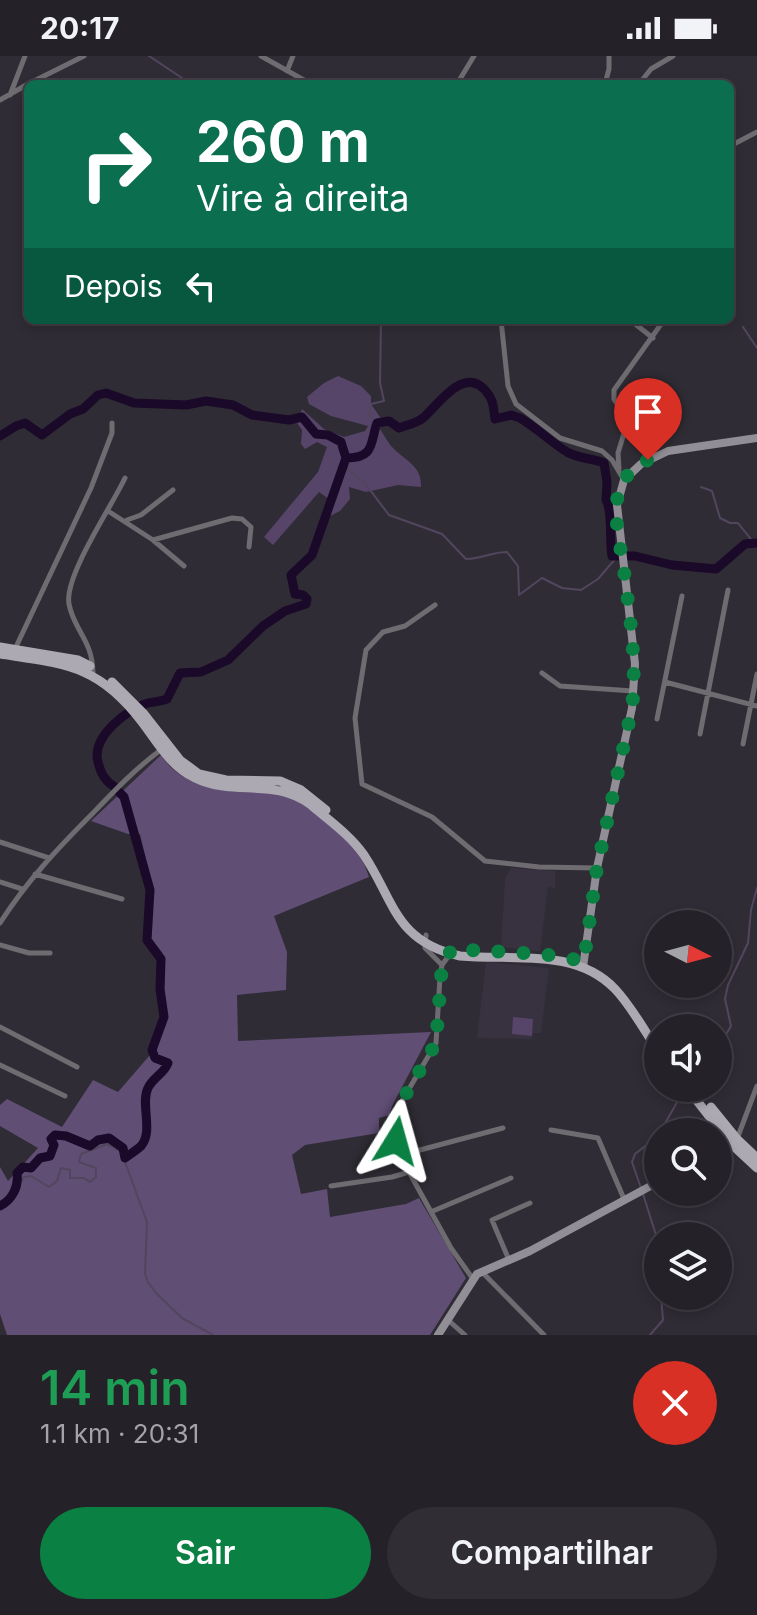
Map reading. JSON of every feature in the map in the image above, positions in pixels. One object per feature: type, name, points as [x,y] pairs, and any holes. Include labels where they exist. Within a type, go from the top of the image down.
[{"type":"main road","points":[[584,964],[597,868],[634,691],[632,635],[617,505],[621,476],[668,451],[757,438]]},
{"type":"main road","points":[[0,647],[93,671],[130,703],[180,760]]},
{"type":"main road","points":[[0,654],[14,653]]},
{"type":"main road","points":[[144,718],[174,765],[209,784],[224,788],[280,789],[301,798],[358,847],[397,917],[425,938],[451,952],[482,958],[555,959],[603,971],[622,987],[644,1020]]},
{"type":"main road","points":[[162,749],[199,774],[234,781],[280,781],[310,796],[362,845],[374,860],[400,912],[425,938]]},
{"type":"main road","points":[[584,964],[617,991],[644,1031]]},
{"type":"main road","points":[[701,1102],[757,1168]]},
{"type":"main road","points":[[733,1141],[757,1158]]},
{"type":"main road","points":[[438,1335],[481,1271],[509,1260],[644,1189]]},
{"type":"street","points":[[10,95],[25,56]]},
{"type":"street","points":[[36,80],[84,56]]},
{"type":"street","points":[[261,56],[304,80]]},
{"type":"street","points":[[287,71],[293,56]]},
{"type":"street","points":[[459,80],[474,56]]},
{"type":"street","points":[[606,80],[609,56]]},
{"type":"street","points":[[642,80],[651,69],[673,56]]},
{"type":"street","points":[[0,100],[24,86]]},
{"type":"street","points":[[734,144],[757,132]]},
{"type":"street","points":[[501,324],[508,386],[516,404],[560,438],[602,451],[621,476]]},
{"type":"street","points":[[635,324],[653,338]]},
{"type":"street","points":[[621,476],[618,453],[628,420],[614,399],[614,390],[662,324]]},
{"type":"street","points":[[14,653],[91,488],[112,433],[112,423]]},
{"type":"street","points":[[93,671],[89,646],[73,616],[68,594],[90,541],[125,478]]},
{"type":"street","points":[[126,521],[141,515],[173,490]]},
{"type":"street","points":[[108,511],[153,540],[184,566]]},
{"type":"street","points":[[153,540],[237,518],[251,527],[249,547]]},
{"type":"street","points":[[700,734],[728,590]]},
{"type":"street","points":[[657,719],[682,596]]},
{"type":"street","points":[[435,605],[405,626],[383,632],[366,650],[355,718],[362,784],[432,817],[485,861],[539,867],[597,868]]},
{"type":"street","points":[[542,673],[560,686],[634,691]]},
{"type":"street","points":[[743,744],[754,705],[757,674]]},
{"type":"street","points":[[665,682],[754,705]]},
{"type":"street","points":[[0,923],[3,914],[34,874],[133,772],[162,749]]},
{"type":"street","points":[[0,842],[49,858]]},
{"type":"street","points":[[34,874],[122,899]]},
{"type":"street","points":[[0,882],[22,889]]},
{"type":"street","points":[[425,938],[427,951],[442,965]]},
{"type":"street","points":[[0,945],[29,953],[50,953]]},
{"type":"street","points":[[451,952],[442,965],[436,1043],[399,1106],[396,1141],[409,1172],[451,1248],[473,1279]]},
{"type":"street","points":[[0,1027],[77,1067]]},
{"type":"street","points":[[0,1065],[65,1096]]},
{"type":"street","points":[[733,1141],[757,1086]]},
{"type":"street","points":[[401,1155],[503,1128]]},
{"type":"street","points":[[551,1130],[598,1138],[624,1199]]},
{"type":"street","points":[[331,1186],[409,1172]]},
{"type":"street","points":[[433,1211],[511,1178]]},
{"type":"street","points":[[509,1260],[492,1220],[530,1203]]},
{"type":"street","points":[[481,1271],[544,1335]]},
{"type":"street","points":[[448,1320],[465,1335]]},
{"type":"shaded area","points":[[338,376],[361,386],[371,396],[371,404],[382,420],[380,429],[391,446],[416,468],[421,487],[398,485],[366,492],[349,487],[350,499],[340,511],[330,516],[329,499],[319,492],[273,545],[264,537],[318,472],[327,447],[317,442],[305,449],[301,444],[302,430],[297,423],[302,409],[324,429],[344,437],[365,431],[368,426],[331,416],[309,404],[307,397]]},
{"type":"shaded area","points":[[161,755],[178,773],[210,788],[270,791],[296,800],[341,834],[364,863],[369,877],[274,916],[287,952],[286,990],[237,995],[238,1041],[431,1032],[390,1115],[379,1118],[379,1133],[305,1145],[292,1155],[301,1194],[327,1189],[330,1217],[406,1204],[419,1198],[466,1278],[430,1335],[7,1335],[0,1314],[0,1167],[8,1181],[38,1148],[0,1126],[0,1105],[7,1099],[62,1127],[93,1080],[118,1092],[156,1048],[167,1017],[165,959],[151,940],[153,889],[140,834],[128,834],[91,821]]},
{"type":"shaded area","points":[[511,868],[555,871],[555,888],[548,887],[540,951],[501,947],[505,878]]},
{"type":"shaded area","points":[[486,962],[549,968],[541,1033],[533,1033],[532,1039],[477,1038]]},
{"type":"shaded area","points":[[513,1017],[533,1019],[532,1036],[512,1034]]},
{"type":"waterway","points":[[149,56],[185,80]]},
{"type":"waterway","points":[[377,423],[369,414],[371,404],[384,401],[380,383],[381,324]]},
{"type":"waterway","points":[[743,327],[757,348]]},
{"type":"waterway","points":[[0,436],[25,423],[42,435],[70,414],[83,409],[98,395],[106,393],[134,403],[186,405],[206,401],[233,405],[252,415],[289,420],[302,417],[316,434],[328,435],[341,442],[346,458],[355,457],[370,448],[377,423],[389,421],[399,428],[415,423],[451,390],[468,382],[477,384],[488,394],[495,419],[511,415],[520,418],[567,452],[604,463],[612,556],[635,556],[672,565],[716,569],[745,544],[757,543]]},
{"type":"waterway","points":[[115,787],[102,774],[97,753],[112,725],[140,706],[167,699],[180,673],[201,672],[228,660],[263,626],[285,611],[306,604],[307,599],[303,595],[295,594],[291,575],[312,555],[346,458]]},
{"type":"waterway","points":[[342,469],[352,472],[364,482],[389,515],[442,534],[466,559],[507,552],[518,566],[519,595],[542,578],[562,588],[581,590],[598,579],[616,558]]},
{"type":"waterway","points":[[701,487],[712,491],[720,518],[738,523],[754,543]]},
{"type":"waterway","points":[[0,1206],[14,1192],[17,1173],[23,1167],[31,1168],[40,1158],[50,1156],[54,1145],[51,1139],[55,1135],[90,1146],[98,1140],[109,1138],[123,1148],[125,1158],[139,1148],[145,1140],[148,1088],[168,1063],[155,1058],[152,1050],[164,1017],[160,989],[161,959],[147,940],[150,890],[124,797],[119,792]]},
{"type":"waterway","points":[[728,1014],[725,999],[728,985],[748,943],[757,888]]},
{"type":"waterway","points":[[668,1118],[677,1102]]},
{"type":"waterway","points":[[17,1189],[24,1177],[31,1176],[49,1187],[57,1181],[61,1168],[70,1170],[70,1178],[84,1178],[90,1182],[96,1177],[96,1168],[79,1162],[81,1154],[107,1144],[121,1151],[147,1222],[145,1274],[148,1282],[182,1318],[213,1335]]},
{"type":"waterway","points":[[641,1188],[632,1162],[635,1154],[644,1147]]},
{"type":"waterway","points":[[643,1194],[652,1222]]},
{"type":"waterway","points":[[650,1335],[663,1320],[662,1310]]},
{"type":"route","points":[[396,1141],[394,1132],[399,1106],[436,1043],[442,965],[452,949],[542,954],[584,961],[597,868],[635,684],[617,505],[619,490],[629,472],[648,460]]}]
